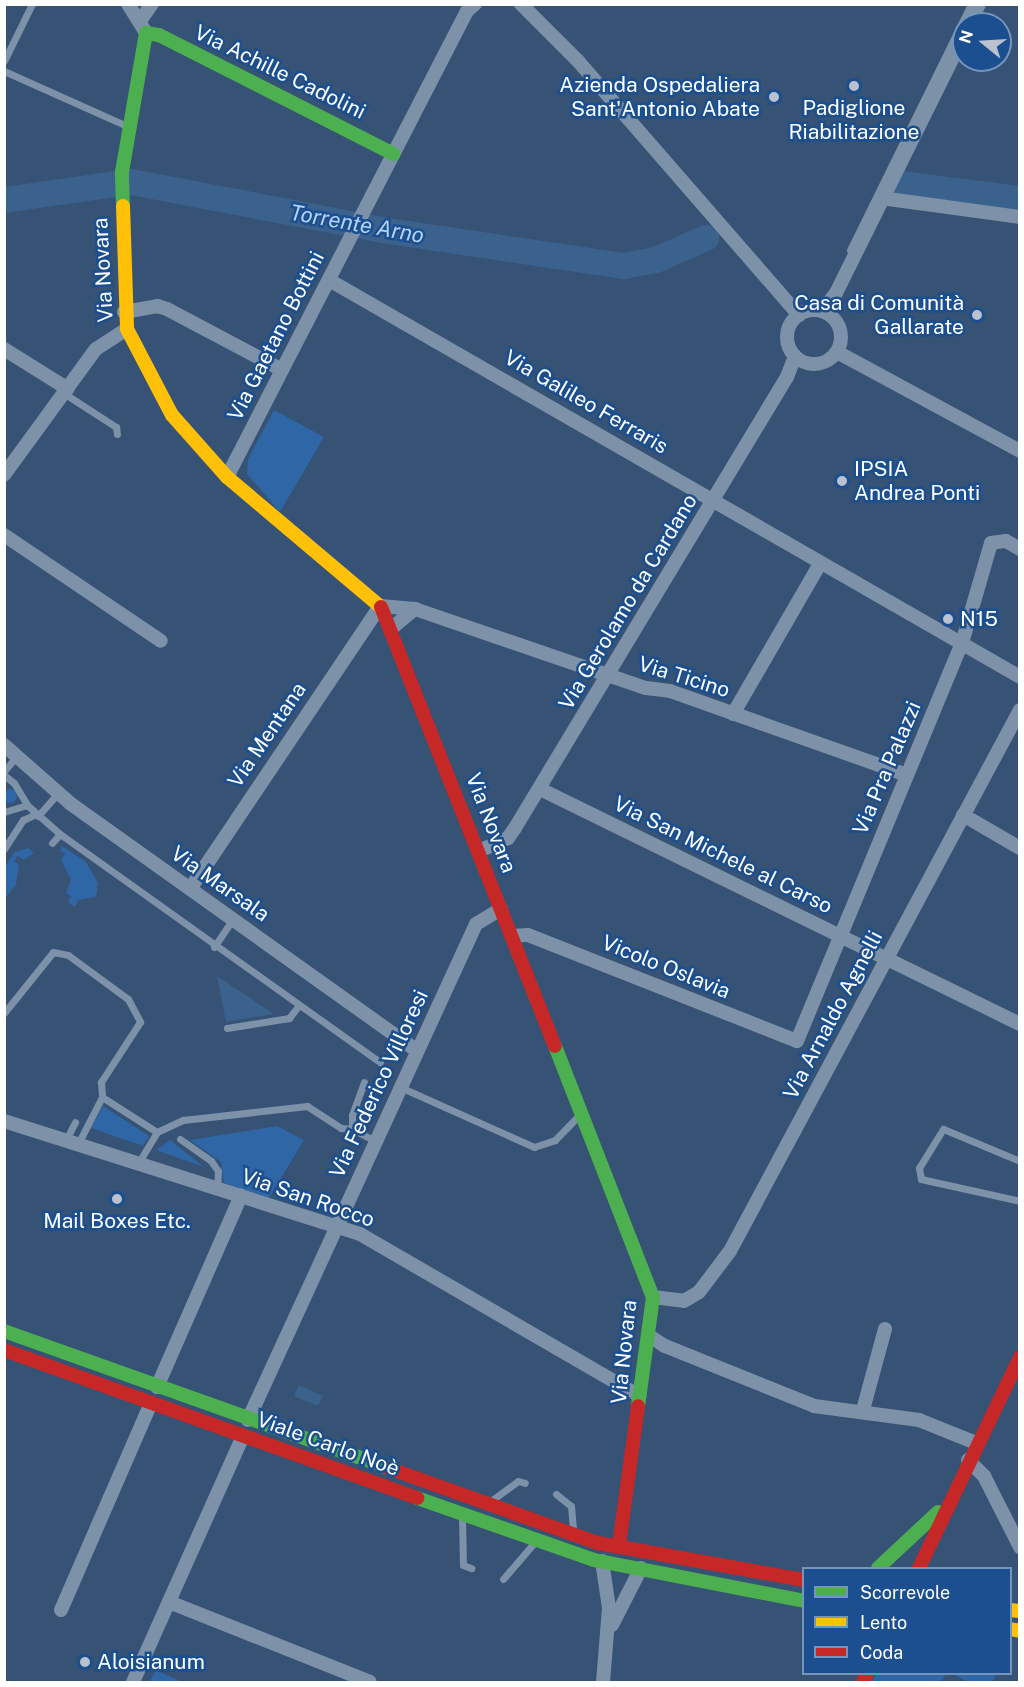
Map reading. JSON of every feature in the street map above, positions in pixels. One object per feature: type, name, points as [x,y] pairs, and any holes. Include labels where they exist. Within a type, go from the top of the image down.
[{"type":"main road","name":"Via Novara","points":[[143,27],[122,172],[120,202],[124,312],[127,329],[172,415],[227,477],[380,606],[392,628],[653,1297],[651,1337],[640,1396],[619,1545]]},
{"type":"main road","name":"Via Achille Cadolini","points":[[143,27],[394,154]]},
{"type":"main road","name":"Viale Carlo Noè","points":[[4,1331],[573,1535],[802,1580]]},
{"type":"main road","name":"Viale Carlo Noè","points":[[4,1350],[536,1541],[602,1561],[802,1601]]},
{"type":"main road","points":[[920,1567],[947,1503],[1020,1357]]},
{"type":"main road","points":[[881,1567],[947,1503]]},
{"type":"street","points":[[128,4],[143,27]]},
{"type":"street","points":[[143,27],[152,4]]},
{"type":"street","points":[[521,4],[578,61],[799,315]]},
{"type":"street","name":"Via Gaetano Bottini","points":[[227,477],[394,154],[465,11]]},
{"type":"street","points":[[822,311],[836,293],[952,53]]},
{"type":"street","points":[[881,198],[1020,217]]},
{"type":"street","name":"Via Galileo Ferraris","points":[[329,280],[819,564],[1020,677]]},
{"type":"street","points":[[124,312],[157,306],[167,309],[282,370]]},
{"type":"street","points":[[822,311],[831,316],[841,333],[837,352],[822,363],[812,364],[795,356],[787,334],[799,315],[822,311]]},
{"type":"street","points":[[4,475],[67,392],[96,349],[127,329]]},
{"type":"street","points":[[4,349],[67,392]]},
{"type":"street","points":[[837,352],[1020,451]]},
{"type":"street","name":"Via Gerolamo da Cardano","points":[[479,852],[508,838],[540,789],[788,377],[795,356]]},
{"type":"street","points":[[4,535],[161,641]]},
{"type":"street","name":"Via Pra Palazzi","points":[[802,1036],[840,936],[962,643],[991,543],[1006,541],[1020,549]]},
{"type":"street","points":[[733,714],[819,564]]},
{"type":"street","name":"Via Ticino","points":[[380,606],[415,609],[733,714],[906,775]]},
{"type":"street","name":"Via Mentana","points":[[190,889],[380,606]]},
{"type":"street","points":[[392,628],[415,609]]},
{"type":"street","name":"Via Arnaldo Agnelli","points":[[653,1297],[684,1301],[699,1292],[730,1251],[1020,710]]},
{"type":"street","name":"Via Marsala","points":[[4,745],[58,793],[417,1051]]},
{"type":"street","name":"Via San Michele al Carso","points":[[540,789],[1020,1024]]},
{"type":"street","points":[[963,815],[1020,848]]},
{"type":"street","name":"Via Federico Villoresi","points":[[248,1420],[476,924],[501,909]]},
{"type":"street","name":"Vicolo Oslavia","points":[[513,936],[528,936],[613,967],[790,1041],[797,1041],[802,1036]]},
{"type":"street","name":"Via San Rocco","points":[[4,1121],[360,1234],[640,1396]]},
{"type":"street","points":[[158,1387],[241,1196]]},
{"type":"street","points":[[863,1410],[885,1329]]},
{"type":"street","points":[[651,1337],[665,1346],[814,1406],[863,1410],[919,1420],[976,1443]]},
{"type":"street","points":[[61,1610],[151,1403]]},
{"type":"street","points":[[133,1683],[243,1436]]},
{"type":"street","points":[[968,1460],[984,1476],[1020,1547]]},
{"type":"street","points":[[602,1561],[608,1585],[603,1683]]},
{"type":"street","points":[[606,1638],[641,1568]]},
{"type":"street","points":[[169,1602],[370,1683]]},
{"type":"lane","points":[[4,61],[32,4]]},
{"type":"lane","points":[[822,311],[944,57],[952,45]]},
{"type":"lane","points":[[4,71],[129,127]]},
{"type":"lane","points":[[67,392],[117,427],[117,434]]},
{"type":"lane","points":[[17,756],[4,773],[37,815],[214,947],[380,1062]]},
{"type":"lane","points":[[4,849],[23,820],[37,815],[58,793]]},
{"type":"lane","points":[[4,812],[27,805]]},
{"type":"lane","points":[[52,843],[60,834]]},
{"type":"lane","points":[[214,947],[233,919]]},
{"type":"lane","points":[[4,1013],[53,952],[68,955],[128,999],[140,1022],[101,1082],[102,1097],[72,1142]]},
{"type":"lane","points":[[227,1028],[289,1018],[299,1005]]},
{"type":"lane","points":[[352,1129],[352,1115],[364,1082]]},
{"type":"lane","points":[[400,1088],[534,1146],[555,1140],[581,1112]]},
{"type":"lane","points":[[102,1097],[157,1132]]},
{"type":"lane","points":[[138,1164],[157,1132],[183,1120],[307,1106],[341,1128],[352,1129],[376,1141]]},
{"type":"lane","points":[[72,1142],[75,1122]]},
{"type":"lane","points":[[1020,1161],[944,1129],[919,1168],[921,1179],[1020,1201]]},
{"type":"lane","points":[[180,1139],[212,1161],[218,1171],[218,1189]]},
{"type":"lane","points":[[485,1505],[518,1481],[525,1484]]},
{"type":"lane","points":[[556,1494],[571,1506],[573,1535]]},
{"type":"lane","points":[[462,1515],[463,1565],[471,1568]]},
{"type":"lane","points":[[503,1579],[536,1541]]},
{"type":"shaded area","points":[[274,410],[324,437],[280,512],[247,474],[248,459]]},
{"type":"shaded area","points":[[7,789],[13,789],[17,796],[13,803],[7,803],[3,799],[3,793]]},
{"type":"shaded area","points":[[62,846],[86,862],[98,883],[96,897],[78,900],[75,907],[68,902],[71,896],[66,893],[71,880],[61,860],[65,854],[60,850]]},
{"type":"shaded area","points":[[28,848],[34,853],[24,860],[18,856],[14,861],[19,865],[16,885],[6,897],[5,866],[15,852]]},
{"type":"shaded area","points":[[217,976],[274,1014],[226,1022]]},
{"type":"shaded area","points":[[103,1106],[149,1136],[143,1146],[91,1128]]},
{"type":"shaded area","points":[[277,1126],[304,1140],[269,1198],[224,1183],[221,1162],[190,1140]]},
{"type":"shaded area","points":[[170,1140],[204,1167],[156,1150]]},
{"type":"shaded area","points":[[299,1385],[323,1396],[318,1406],[294,1396]]},
{"type":"shaded area","points":[[156,1670],[182,1682],[149,1682]]},
{"type":"shaded area","points":[[876,1675],[945,1675],[941,1682],[872,1682]]},
{"type":"shaded area","points":[[955,1675],[996,1675],[992,1682],[968,1682]]},
{"type":"waterway","name":"Torrente Arno","points":[[4,200],[131,182],[382,230],[624,266],[656,260],[706,238]]},
{"type":"waterway","name":"Torrente Arno","points":[[901,184],[1020,199]]},
{"type":"traffic: fast","points":[[123,206],[122,172],[146,33],[159,35],[394,154]]},
{"type":"traffic: fast","points":[[555,1046],[653,1297],[638,1406]]},
{"type":"traffic: fast","points":[[4,1331],[388,1468]]},
{"type":"traffic: fast","points":[[417,1498],[594,1560],[802,1601]]},
{"type":"traffic: fast","points":[[879,1567],[938,1512]]},
{"type":"traffic: slow","points":[[123,206],[127,329],[172,415],[227,477],[381,607]]},
{"type":"traffic: slow","points":[[1012,1610],[1020,1611]]},
{"type":"traffic: slow","points":[[1012,1629],[1020,1631]]},
{"type":"traffic: jam","points":[[381,607],[555,1046]]},
{"type":"traffic: jam","points":[[4,1350],[417,1498]]},
{"type":"traffic: jam","points":[[919,1567],[1020,1357]]},
{"type":"traffic: jam","points":[[619,1545],[638,1406]]},
{"type":"traffic: jam","points":[[388,1468],[598,1543],[802,1580]]},
{"type":"traffic: jam","points":[[863,1682],[866,1675]]},
{"type":"place","name":"Padiglione Riabilitazione","points":[[854,86]]},
{"type":"place","name":"Azienda Ospedaliera Sant'Antonio Abate","points":[[774,97]]},
{"type":"place","name":"Casa di Comunità Gallarate","points":[[977,315]]},
{"type":"place","name":"IPSIA Andrea Ponti","points":[[842,481]]},
{"type":"place","name":"N15","points":[[948,619]]},
{"type":"place","name":"Mail Boxes Etc.","points":[[117,1199]]},
{"type":"place","name":"Aloisianum","points":[[85,1662]]}]
